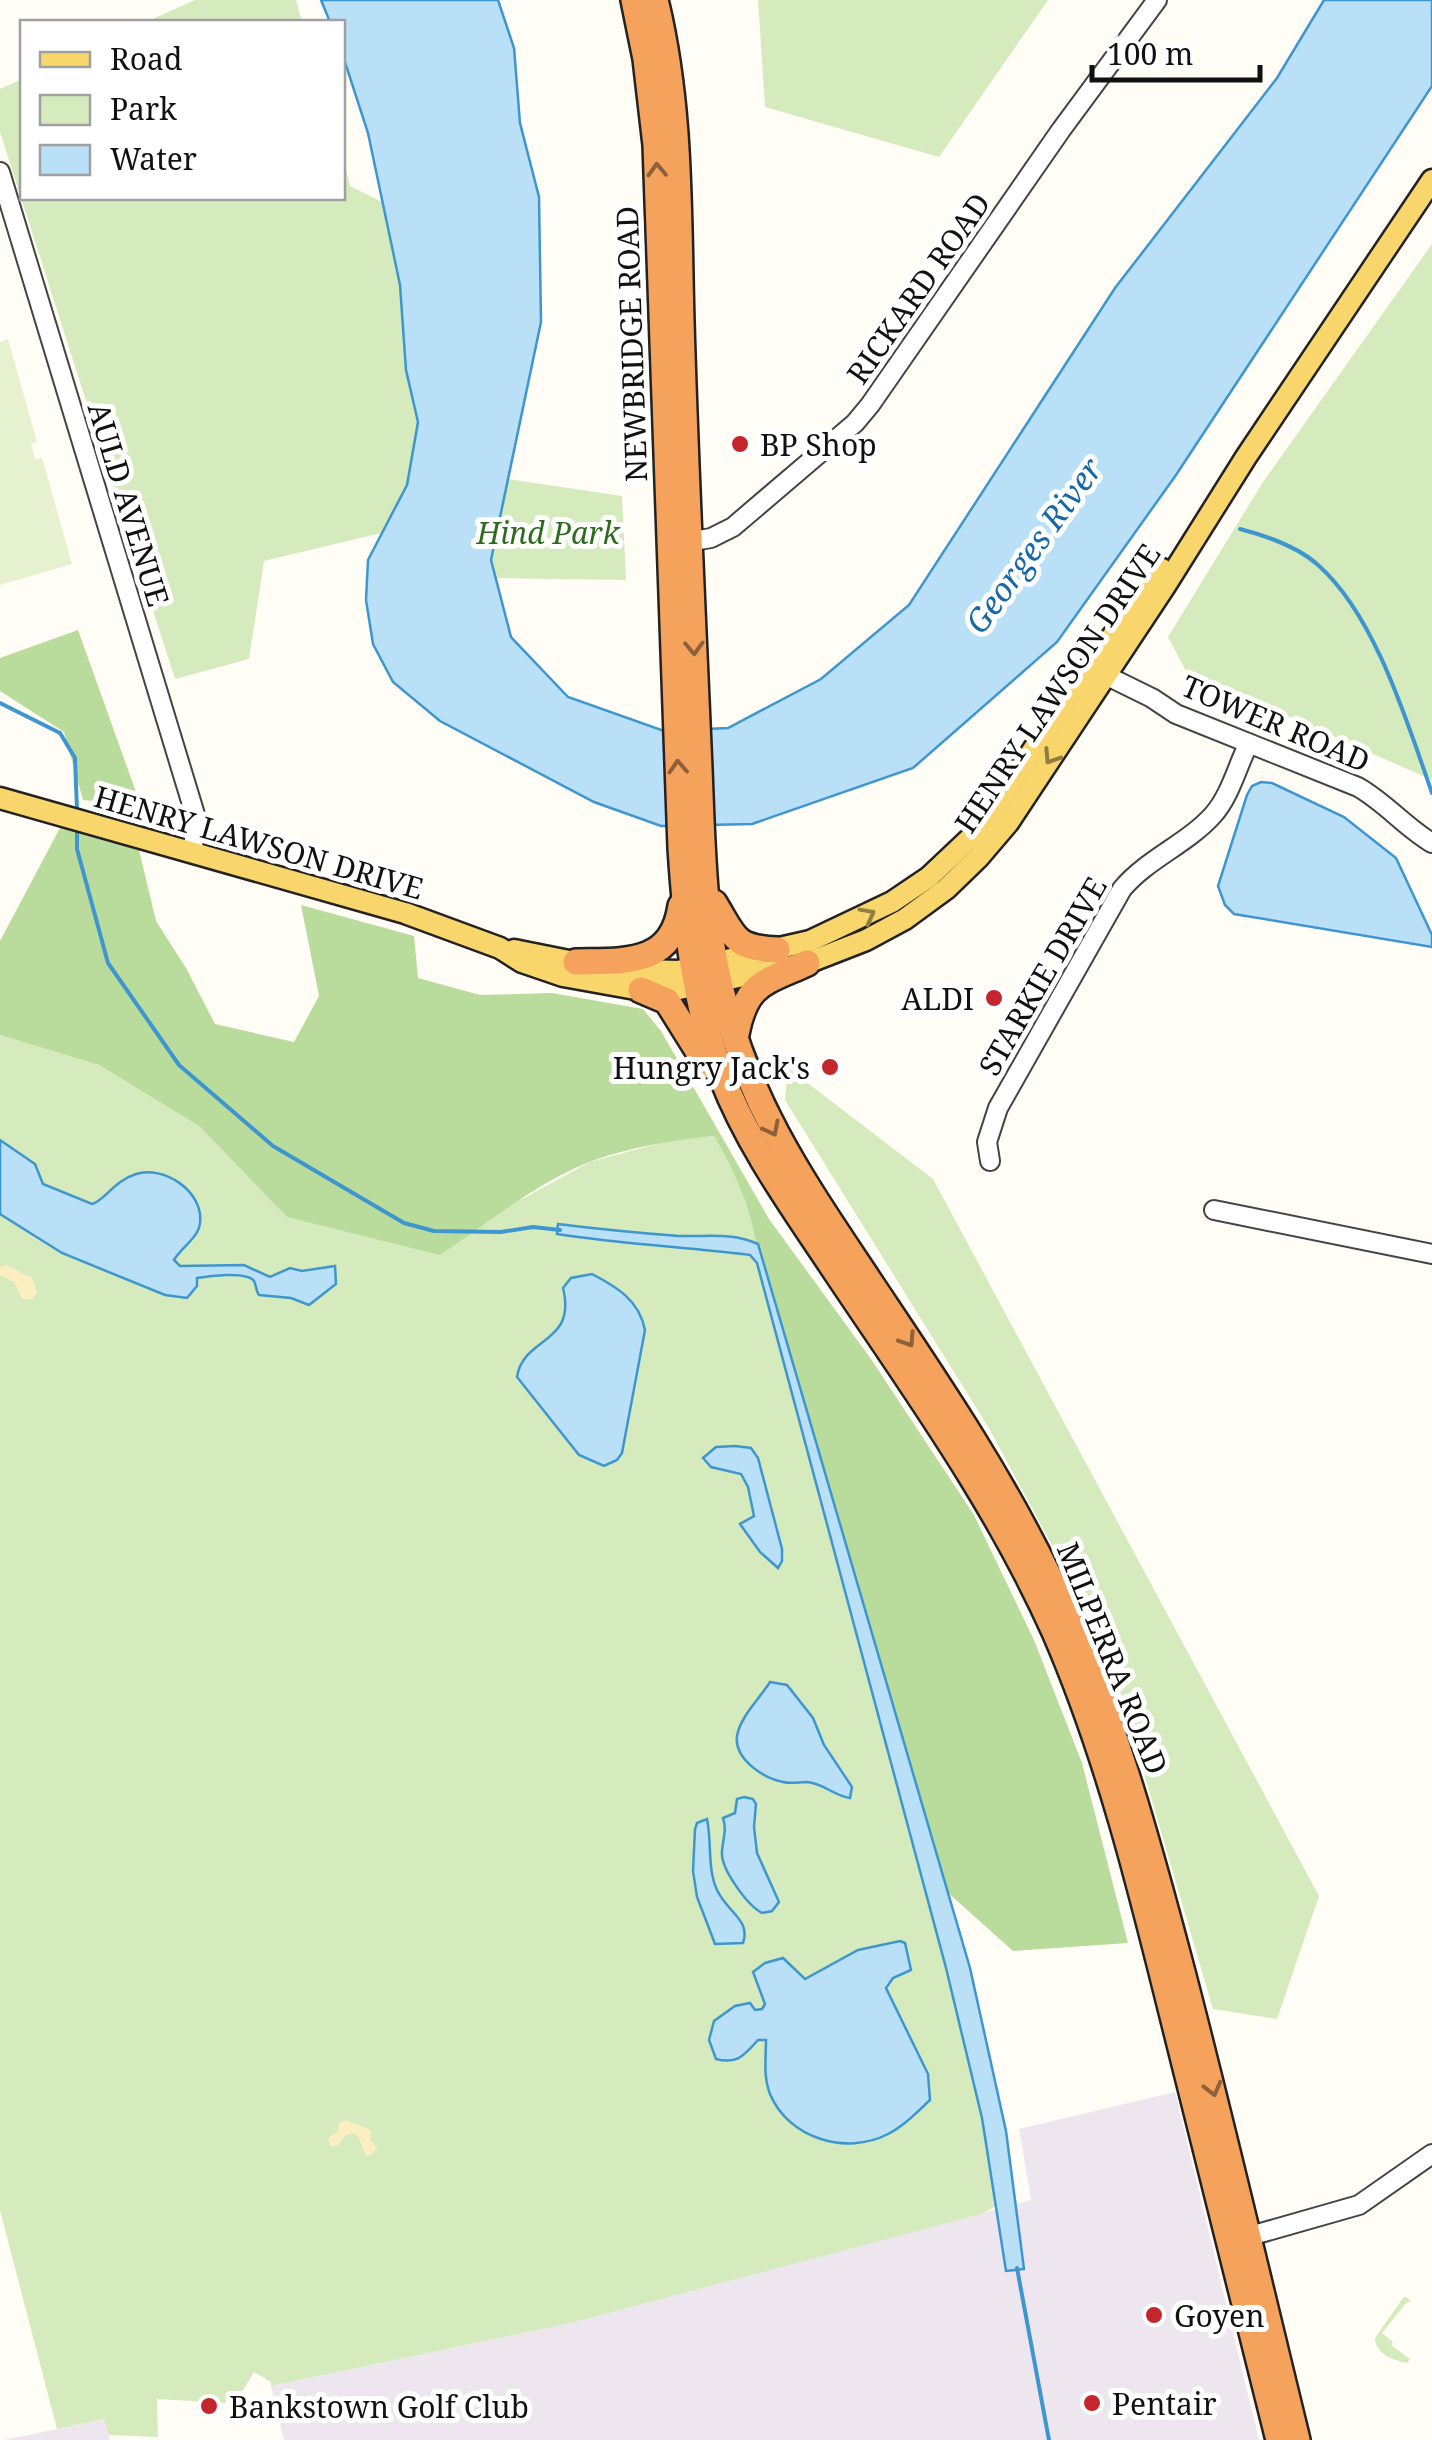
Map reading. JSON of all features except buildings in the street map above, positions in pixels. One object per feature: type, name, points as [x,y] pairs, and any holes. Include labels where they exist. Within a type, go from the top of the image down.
[{"type":"highway","name":"NEWBRIDGE ROAD","points":[[634,0],[646,59],[656,145],[680,543],[692,847],[705,975]]},
{"type":"highway","name":"NEWBRIDGE ROAD","points":[[655,0],[667,56],[677,143],[680,543]]},
{"type":"highway","points":[[576,962],[630,960],[664,946],[695,888],[734,938],[756,948],[778,950]]},
{"type":"highway","points":[[735,1039],[741,1010],[751,992],[807,963]]},
{"type":"highway","name":"MILPERRA ROAD","points":[[705,975],[776,1138],[974,1440],[1049,1577],[1107,1716],[1154,1865],[1241,2239],[1279,2440]]},
{"type":"highway","name":"MILPERRA ROAD","points":[[705,975],[723,1079],[746,1129],[777,1184],[956,1448],[1018,1557],[1083,1700],[1132,1852],[1297,2440]]},
{"type":"highway","points":[[641,990],[663,998],[672,1007],[746,1129]]},
{"type":"main road","name":"HENRY LAWSON DRIVE","points":[[0,801],[406,913],[500,948],[630,972],[705,975],[807,963],[894,925],[926,905],[962,874],[1008,823],[1156,576],[1206,518],[1432,180]]},
{"type":"main road","name":"HENRY LAWSON DRIVE","points":[[500,948],[522,962],[563,976],[641,990],[705,975],[856,922],[929,877],[964,846],[1097,671]]},
{"type":"street","name":"RICKARD ROAD","points":[[680,543],[711,538],[733,527],[855,423],[1157,0]]},
{"type":"street","name":"AULD AVENUE","points":[[0,172],[196,822],[192,852]]},
{"type":"street","name":"TOWER ROAD","points":[[1097,671],[1176,714],[1358,787],[1383,801],[1432,843]]},
{"type":"street","name":"STARKIE DRIVE","points":[[990,1161],[986,1142],[998,1108],[1122,889],[1133,876],[1211,818],[1248,745]]},
{"type":"street","points":[[1214,1210],[1432,1254]]},
{"type":"street","points":[[1241,2239],[1359,2205],[1432,2154]]},
{"type":"shaded area","points":[[1175,2092],[1259,2440],[284,2440],[271,2386],[571,2323],[1031,2200],[1019,2129]]},
{"type":"shaded area","points":[[105,2419],[110,2440],[4,2440],[57,2429]]},
{"type":"green space","points":[[195,0],[296,0],[301,20],[150,20]]},
{"type":"green space","points":[[758,0],[1048,0],[939,157],[765,107]]},
{"type":"green space","points":[[20,80],[20,195],[0,132],[0,89]]},
{"type":"green space","points":[[345,167],[350,186],[382,202],[400,285],[406,370],[418,422],[407,485],[381,533],[264,561],[249,659],[175,679],[22,200],[345,200]]},
{"type":"green space","points":[[1432,244],[1432,780],[1186,671],[1168,637],[1263,482]]},
{"type":"green space","points":[[8,339],[37,442],[31,444],[35,459],[42,458],[72,564],[0,585],[0,342]]},
{"type":"green space","name":"Hind Park","points":[[508,479],[622,496],[626,580],[496,578],[491,560]]},
{"type":"green space","points":[[78,630],[141,806],[83,800],[64,732],[0,691],[0,658]]},
{"type":"green space","points":[[61,826],[139,850],[156,921],[215,1024],[294,1042],[319,996],[301,905],[414,936],[418,978],[480,995],[552,993],[643,1009],[661,1031],[769,1219],[871,1359],[974,1515],[1034,1640],[1082,1763],[1128,1943],[1013,1951],[926,1873],[751,1219],[714,1136],[637,1148],[572,1170],[513,1204],[440,1255],[287,1217],[199,1126],[99,1065],[0,1035],[0,941]]},
{"type":"green space","name":"Bankstown Golf Club","points":[[0,1035],[99,1065],[199,1126],[287,1217],[522,1199],[590,1162],[668,1141],[714,1136],[751,1219],[977,2063],[1004,2202],[981,2214],[571,2323],[271,2386],[271,2382],[254,2372],[237,2400],[226,2403],[157,2399],[158,2437],[109,2435],[104,2419],[57,2429],[0,2210]]},
{"type":"green space","points":[[788,1068],[933,1179],[1319,1896],[1277,2019],[1213,2009],[1119,1688],[1054,1549],[990,1430],[785,1100]]},
{"type":"green space","points":[[1406,2297],[1411,2301],[1382,2333],[1410,2359],[1407,2363],[1382,2352],[1375,2338]]},
{"type":"sand","points":[[6,1265],[32,1278],[37,1292],[33,1299],[22,1299],[14,1282],[0,1275],[0,1267]]},
{"type":"sand","points":[[346,2120],[371,2130],[370,2140],[377,2147],[373,2154],[366,2156],[353,2133],[337,2146],[330,2146],[328,2138]]},
{"type":"water","name":"Georges River","points":[[321,0],[498,0],[514,48],[520,123],[539,197],[541,322],[491,560],[511,637],[568,697],[664,731],[728,728],[821,679],[909,605],[1115,288],[1277,78],[1324,0],[1432,0],[1432,86],[1176,475],[1057,642],[913,768],[752,824],[661,826],[594,802],[440,721],[393,682],[373,644],[366,600],[368,560],[407,485],[418,422],[406,370],[400,285],[368,133],[345,62],[345,20],[329,20]]},
{"type":"water","points":[[1272,783],[1344,817],[1396,858],[1432,935],[1432,947],[1234,914],[1225,905],[1218,886],[1247,795],[1252,786]]},
{"type":"water","points":[[0,1140],[35,1164],[43,1184],[92,1204],[136,1174],[158,1173],[180,1183],[200,1211],[200,1223],[197,1233],[174,1260],[180,1266],[244,1265],[270,1277],[290,1268],[302,1271],[335,1266],[336,1284],[309,1305],[291,1298],[259,1295],[254,1281],[244,1276],[210,1276],[197,1278],[197,1286],[187,1298],[165,1295],[62,1253],[0,1214]]},
{"type":"water","points":[[558,1224],[679,1236],[729,1236],[758,1244],[970,1968],[1006,2131],[1024,2269],[1006,2271],[982,2118],[946,1968],[757,1263],[750,1255],[557,1234]]},
{"type":"water","points":[[592,1274],[632,1303],[645,1330],[622,1453],[604,1466],[579,1455],[517,1377],[529,1354],[563,1320],[563,1288],[571,1278]]},
{"type":"water","points":[[716,1447],[751,1448],[758,1458],[782,1549],[778,1568],[760,1552],[740,1524],[754,1516],[741,1474],[711,1467],[703,1458]]},
{"type":"water","points":[[770,1682],[787,1685],[813,1718],[824,1745],[852,1787],[850,1798],[813,1783],[775,1780],[745,1760],[737,1744],[739,1729]]},
{"type":"water","points":[[744,1797],[756,1804],[757,1853],[779,1902],[772,1911],[762,1913],[736,1885],[723,1858],[723,1818],[735,1813],[737,1799]]},
{"type":"water","points":[[707,1819],[714,1882],[744,1928],[743,1943],[715,1944],[697,1897],[693,1871],[695,1829],[697,1823]]},
{"type":"water","points":[[905,1943],[911,1970],[893,1978],[886,1988],[928,2074],[930,2100],[894,2131],[854,2143],[837,2143],[804,2132],[790,2122],[770,2094],[766,2040],[758,2040],[736,2059],[716,2059],[709,2040],[714,2021],[735,2006],[750,2003],[755,2010],[762,2009],[765,2004],[753,1972],[765,1963],[783,1958],[805,1979],[858,1950]]},
{"type":"waterway","points":[[1240,529],[1301,552],[1338,586],[1373,640],[1432,793]]},
{"type":"waterway","points":[[0,703],[60,733],[75,758],[77,810]]},
{"type":"waterway","points":[[77,829],[77,849],[108,963],[179,1065],[273,1146],[404,1223],[434,1231],[501,1232],[533,1227],[560,1230]]},
{"type":"waterway","points":[[1017,2268],[1049,2440]]},
{"type":"place","name":"BP Shop","points":[[740,444]]},
{"type":"place","name":"ALDI","points":[[994,998]]},
{"type":"place","name":"Hungry Jack's","points":[[830,1067]]},
{"type":"place","name":"Goyen","points":[[1154,2315]]},
{"type":"place","name":"Pentair","points":[[1092,2403]]},
{"type":"place","name":"Bankstown Golf Club","points":[[209,2406]]}]
